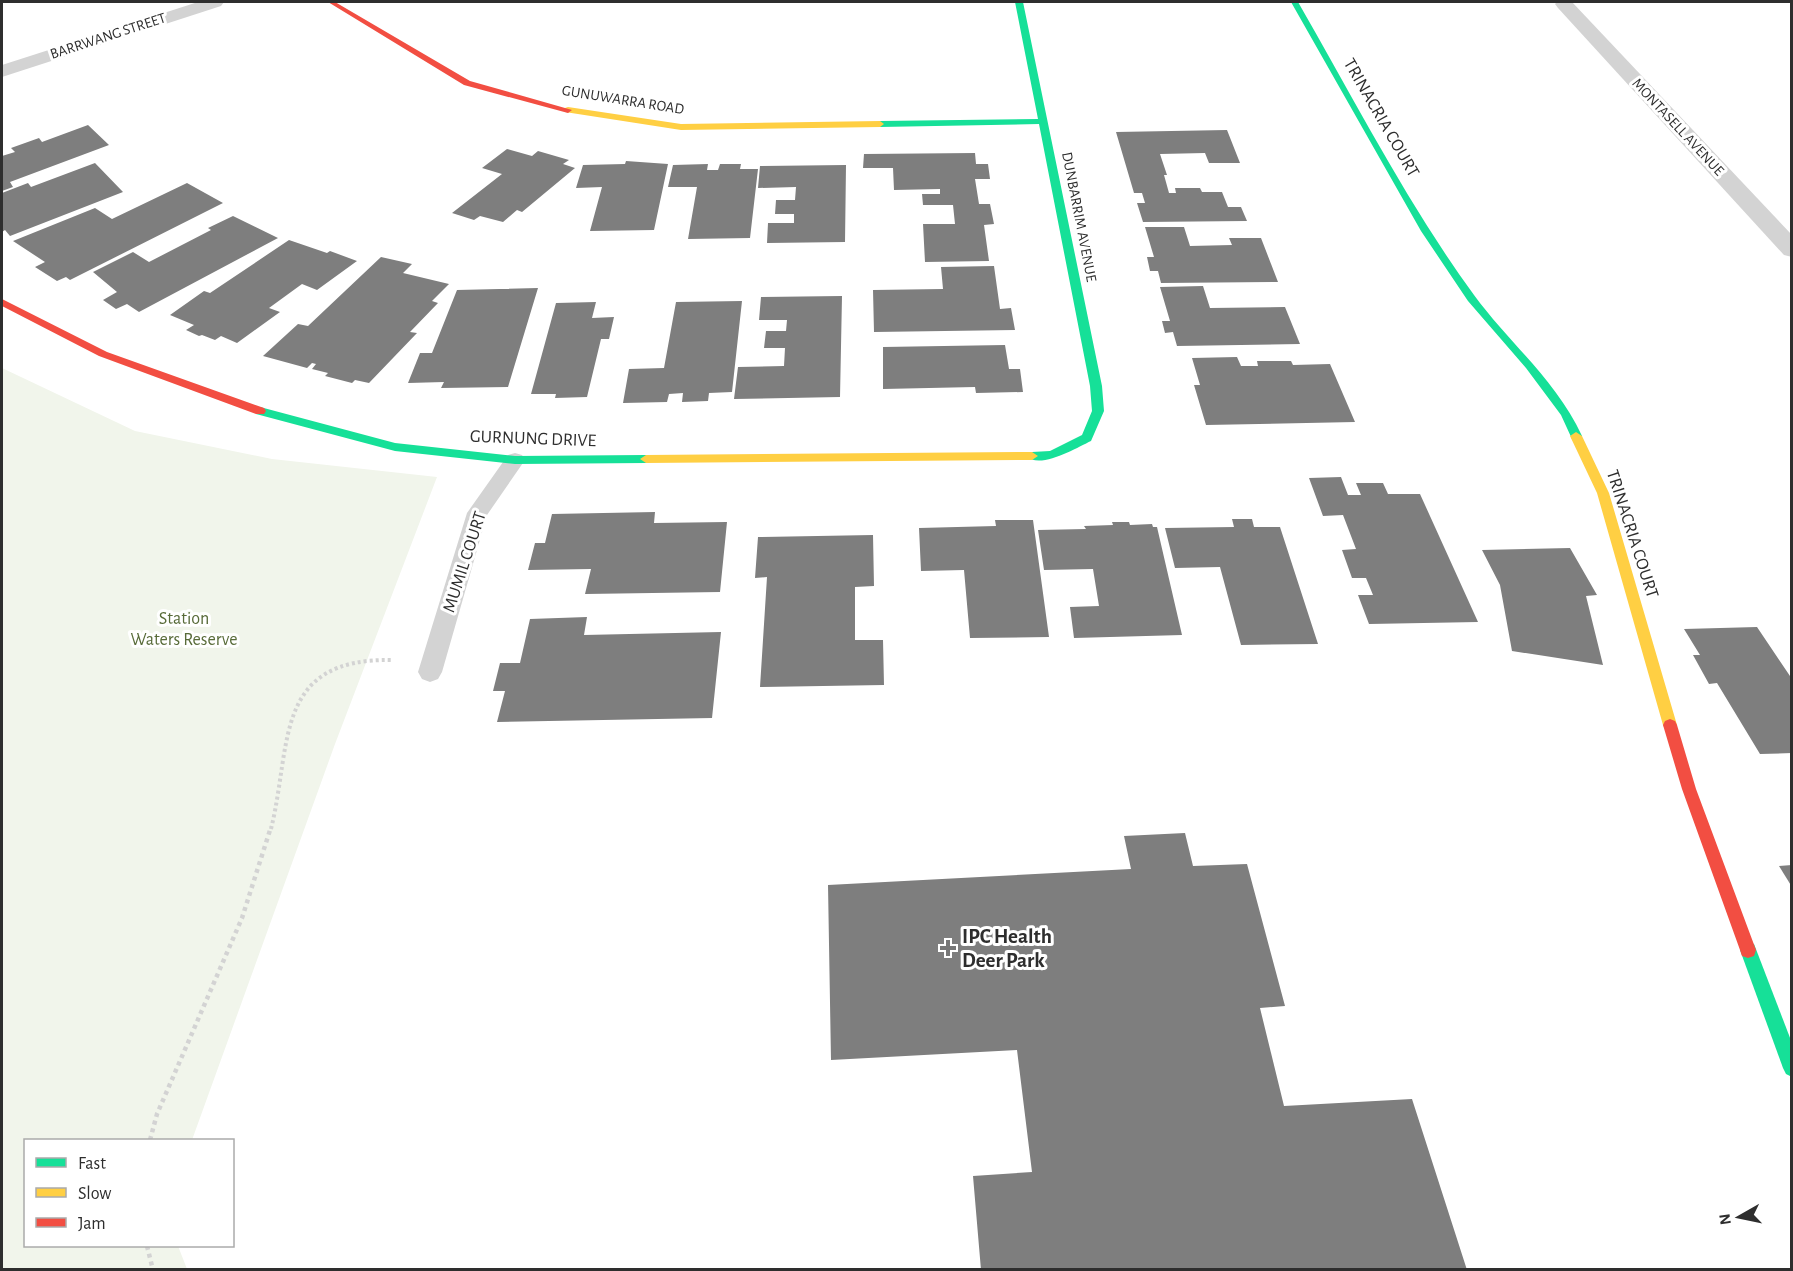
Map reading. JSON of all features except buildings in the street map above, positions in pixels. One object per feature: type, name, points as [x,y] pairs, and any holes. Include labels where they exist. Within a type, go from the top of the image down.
[{"type":"street","name":"BARRWANG STREET","points":[[2,71],[216,2]]},
{"type":"street","name":"GUNUWARRA ROAD","points":[[331,2],[467,83],[568,110],[681,127],[1043,121]]},
{"type":"street","name":"DUNBARRIM AVENUE","points":[[1018,2],[1096,386],[1098,411],[1088,438]]},
{"type":"street","name":"TRINACRIA COURT","points":[[1294,2],[1426,231],[1472,299],[1530,365],[1566,414],[1603,493],[1689,789],[1791,1068]]},
{"type":"street","name":"MONTASELL AVENUE","points":[[1564,4],[1791,250]]},
{"type":"street","name":"GURNUNG DRIVE","points":[[2,302],[103,354],[276,417],[395,447],[516,460],[1012,458],[1052,455],[1088,438]]},
{"type":"lane","name":"MUMIL COURT","points":[[430,672],[477,513],[516,460]]},
{"type":"path","points":[[150,1139],[157,1114],[228,950],[254,880],[279,797],[290,724],[304,692],[327,673],[357,664],[390,660],[430,672]]},
{"type":"path","points":[[148,1247],[153,1269]]},
{"type":"green space","name":"Station Waters Reserve","points":[[2,368],[135,431],[272,459],[437,477],[335,744],[192,1139],[24,1139],[24,1247],[178,1247],[187,1269],[2,1269]]},
{"type":"traffic: fast","points":[[1019,2],[1096,386],[1098,411],[1087,438],[1052,455],[1032,456]]},
{"type":"traffic: fast","points":[[1294,2],[1426,231],[1472,299],[1530,365],[1566,414],[1576,436]]},
{"type":"traffic: fast","points":[[880,124],[1043,121]]},
{"type":"traffic: fast","points":[[260,411],[395,447],[515,460],[646,459]]},
{"type":"traffic: fast","points":[[1748,950],[1792,1068]]},
{"type":"traffic: slow","points":[[568,110],[681,127],[880,124]]},
{"type":"traffic: slow","points":[[1576,436],[1603,493],[1670,725]]},
{"type":"traffic: slow","points":[[646,459],[1032,456]]},
{"type":"traffic: jam","points":[[331,2],[467,83],[568,110]]},
{"type":"traffic: jam","points":[[2,302],[103,354],[260,411]]},
{"type":"traffic: jam","points":[[1670,725],[1689,789],[1748,950]]},
{"type":"place","name":"IPC Health Deer Park","points":[[948,948]]}]
